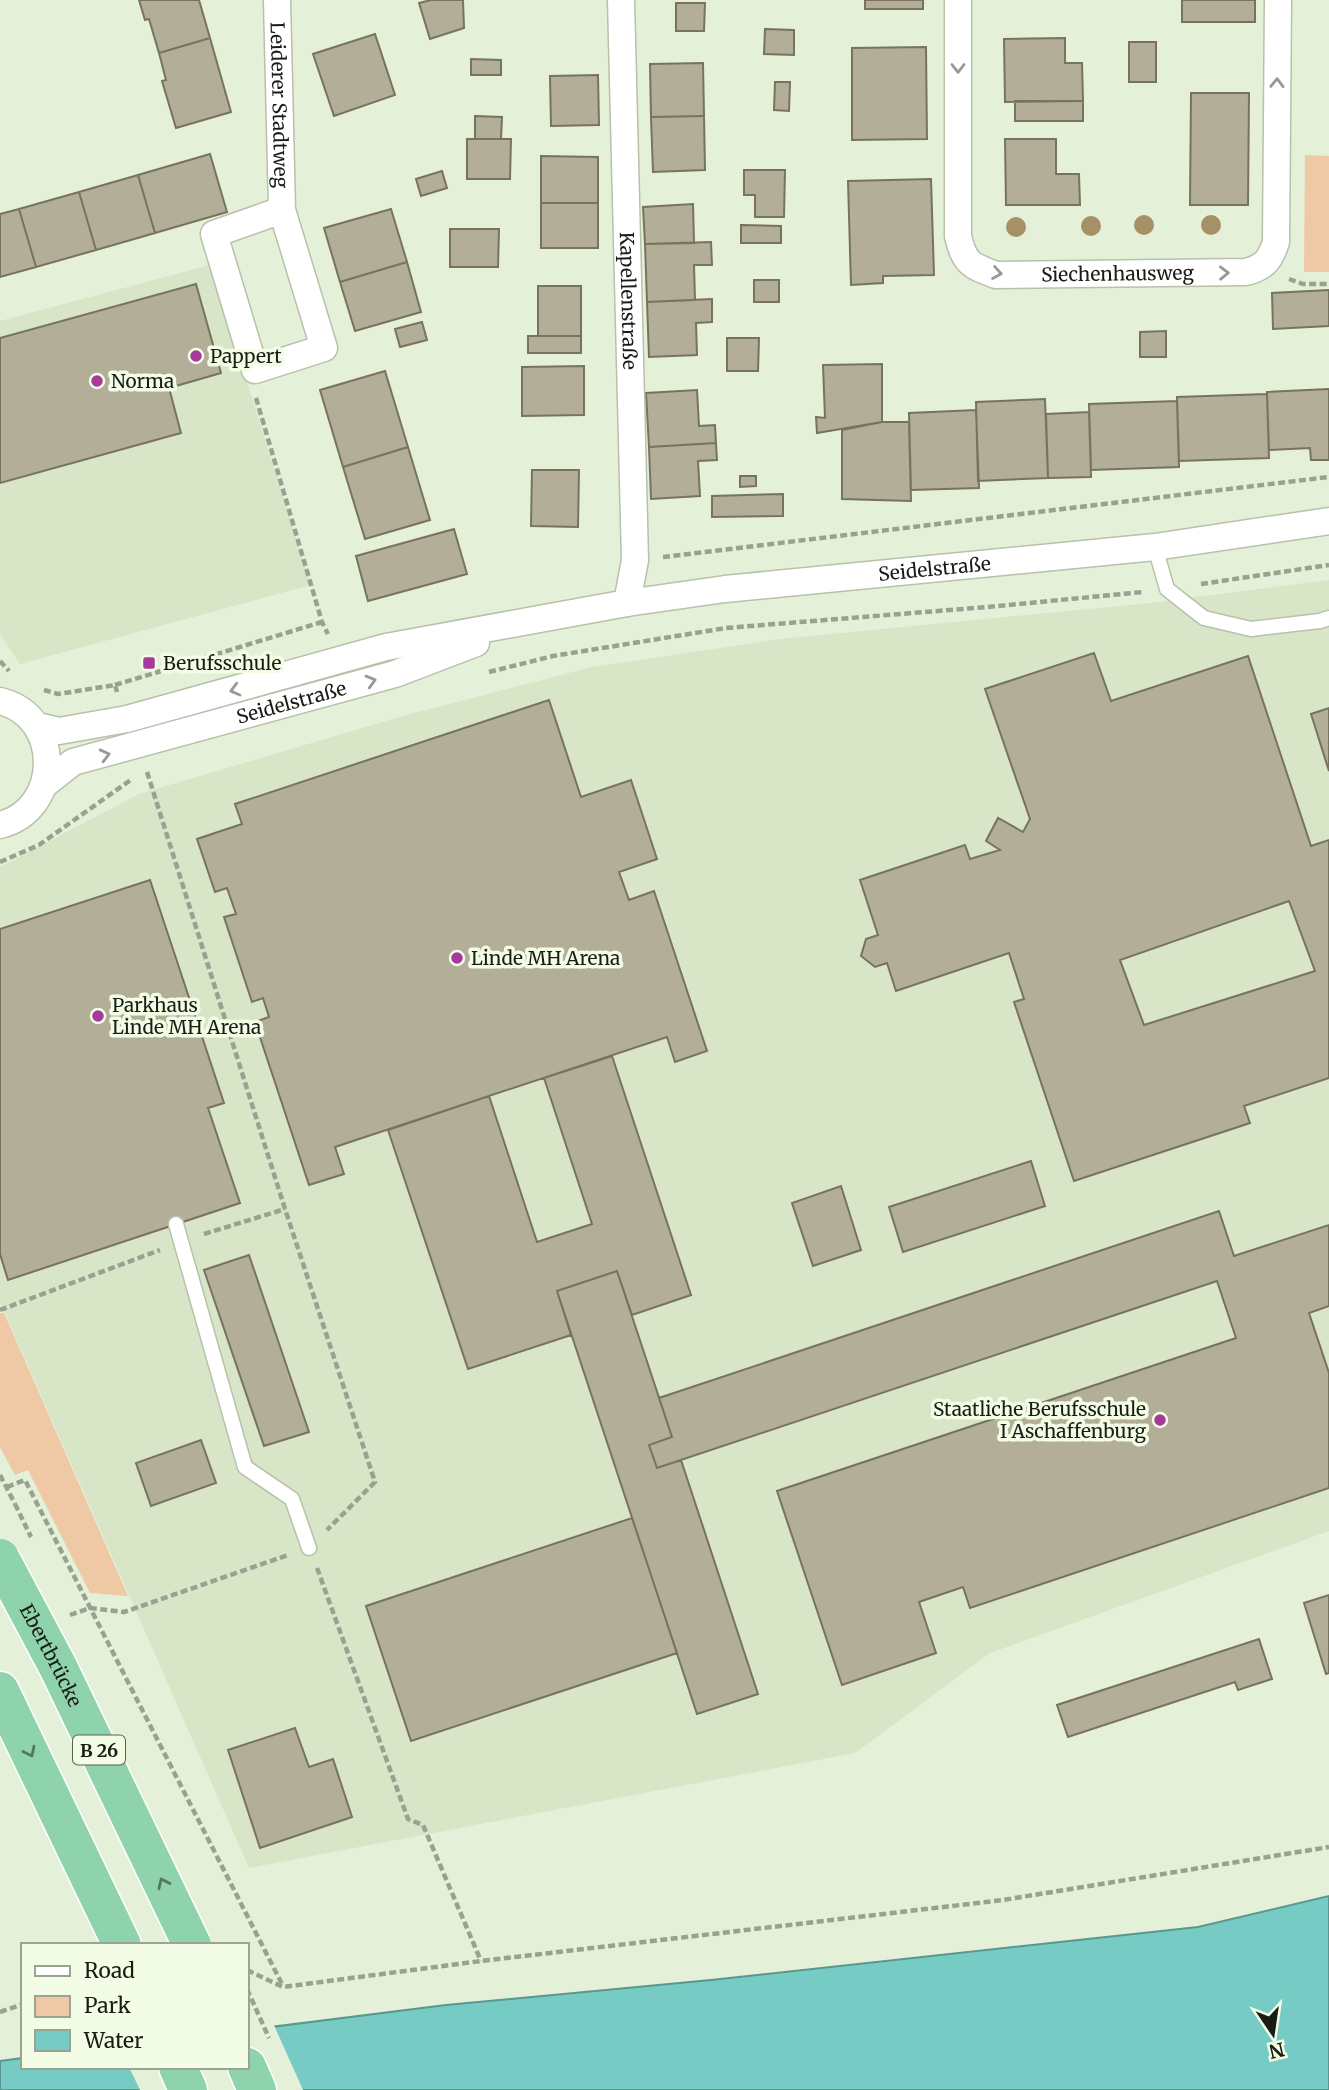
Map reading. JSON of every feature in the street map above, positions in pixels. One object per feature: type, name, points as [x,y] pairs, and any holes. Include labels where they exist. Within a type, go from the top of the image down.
[{"type":"highway","name":"Ebertbrücke","points":[[0,1558],[58,1667],[191,1943]]},
{"type":"highway","points":[[0,1691],[121,1943]]},
{"type":"highway","points":[[179,2069],[188,2090]]},
{"type":"highway","points":[[248,2069],[257,2090]]},
{"type":"street","name":"Leiderer Stadtweg","points":[[277,0],[282,210],[324,348],[255,369],[214,234],[282,210]]},
{"type":"street","name":"Kapellenstraße","points":[[621,0],[635,560],[627,603]]},
{"type":"street","name":"Siechenhausweg","points":[[958,0],[958,236],[962,254],[975,267],[996,275],[1246,272],[1260,269],[1270,259],[1276,242],[1278,0]]},
{"type":"street","name":"Seidelstraße","points":[[37,726],[59,731],[127,719],[386,648],[627,603],[725,589],[1155,547],[1329,521]]},
{"type":"street","name":"Seidelstraße","points":[[45,784],[73,762],[395,674],[540,619]]},
{"type":"street","points":[[0,701],[20,710],[37,726],[47,750],[48,767],[45,784],[37,800],[26,812],[9,823],[0,825]]},
{"type":"lane","points":[[1155,547],[1167,589],[1204,618],[1251,629],[1329,618]]},
{"type":"lane","points":[[177,1224],[245,1467],[292,1499],[309,1548]]},
{"type":"path","points":[[255,369],[253,387],[322,622],[341,660]]},
{"type":"path","points":[[635,560],[1329,477]]},
{"type":"path","points":[[477,676],[552,656],[726,628],[1167,589],[1329,565]]},
{"type":"path","points":[[35,688],[58,694],[115,685],[322,622]]},
{"type":"path","points":[[0,661],[15,677]]},
{"type":"path","points":[[115,685],[127,719]]},
{"type":"path","points":[[0,862],[39,845],[146,768],[285,1209],[375,1482],[309,1548],[124,1612],[90,1608],[64,1618]]},
{"type":"path","points":[[0,1310],[182,1242],[285,1209]]},
{"type":"path","points":[[0,1475],[15,1504]]},
{"type":"path","points":[[7,1487],[25,1480],[283,1987]]},
{"type":"path","points":[[309,1548],[408,1819],[424,1825],[481,1961]]},
{"type":"path","points":[[248,1970],[283,1987],[1003,1900],[1329,1847]]},
{"type":"path","points":[[0,2006],[2,2012],[21,2005]]},
{"type":"shaded area","points":[[210,265],[311,585],[20,664],[0,634],[0,321]]},
{"type":"shaded area","points":[[1329,580],[1329,1531],[990,1653],[855,1753],[249,1868],[0,1302],[0,867],[139,794],[403,716],[592,667],[780,639],[1150,603]]},
{"type":"green space","points":[[1305,155],[1329,156],[1329,272],[1304,272]]},
{"type":"green space","points":[[0,1313],[4,1313],[128,1596],[90,1593],[28,1470],[15,1475],[0,1447]]},
{"type":"water","points":[[1329,1896],[1329,2090],[0,2090],[0,2061],[21,2058],[21,2069],[248,2069],[248,2030],[446,2005],[711,1980],[1198,1927]]},
{"type":"pier","points":[[273,2023],[303,2090],[140,2090],[130,2069],[248,2069],[248,2026]]},
{"type":"building","points":[[139,0],[199,0],[210,38],[159,53],[149,19],[145,20]]},
{"type":"building","points":[[431,0],[463,0],[464,28],[430,39],[419,3]]},
{"type":"building","points":[[865,0],[923,0],[923,9],[865,9]]},
{"type":"building","points":[[1182,0],[1255,0],[1255,22],[1182,22]]},
{"type":"building","points":[[676,3],[705,3],[704,31],[676,31]]},
{"type":"building","points":[[765,29],[794,30],[794,55],[764,54]]},
{"type":"building","points":[[375,34],[395,95],[334,116],[313,54]]},
{"type":"building","points":[[210,38],[231,112],[176,128],[162,81],[166,80],[159,53]]},
{"type":"building","points":[[1065,38],[1065,63],[1082,63],[1083,101],[1005,102],[1004,39]]},
{"type":"building","points":[[1129,42],[1156,42],[1156,82],[1129,82]]},
{"type":"building","points":[[926,47],[927,139],[852,140],[852,48]]},
{"type":"building","points":[[471,59],[501,60],[501,75],[471,75]]},
{"type":"building","points":[[703,63],[704,116],[651,117],[650,64]]},
{"type":"building","points":[[598,75],[599,125],[551,126],[550,76]]},
{"type":"building","points":[[775,82],[790,82],[789,111],[774,110]]},
{"type":"building","points":[[1191,93],[1249,93],[1248,205],[1190,205]]},
{"type":"building","points":[[1015,101],[1083,101],[1083,121],[1015,121]]},
{"type":"building","points":[[475,116],[502,117],[501,139],[475,139]]},
{"type":"building","points":[[704,116],[705,170],[653,172],[651,117]]},
{"type":"building","points":[[467,139],[511,139],[510,179],[467,179]]},
{"type":"building","points":[[1005,139],[1056,139],[1056,174],[1079,174],[1080,205],[1006,205]]},
{"type":"building","points":[[210,154],[227,212],[155,233],[138,175]]},
{"type":"building","points":[[541,156],[598,157],[598,203],[541,203]]},
{"type":"building","points":[[744,170],[785,170],[784,217],[755,217],[755,195],[744,195]]},
{"type":"building","points":[[442,171],[447,188],[421,196],[416,179]]},
{"type":"building","points":[[138,175],[155,233],[96,250],[79,192]]},
{"type":"building","points":[[931,179],[934,275],[883,276],[883,283],[851,285],[848,181]]},
{"type":"building","points":[[79,192],[96,250],[36,267],[19,209]]},
{"type":"building","points":[[541,203],[598,203],[598,248],[541,248]]},
{"type":"building","points":[[693,204],[694,243],[645,244],[643,207]]},
{"type":"building","points":[[19,209],[36,267],[0,277],[0,214]]},
{"type":"building","points":[[391,209],[407,262],[340,282],[324,228]]},
{"type":"building","points":[[741,225],[781,226],[781,243],[741,243]]},
{"type":"building","points":[[450,229],[499,229],[498,267],[450,267]]},
{"type":"building","points":[[711,242],[712,265],[694,265],[695,300],[647,302],[645,244]]},
{"type":"building","points":[[407,262],[421,312],[355,331],[340,282]]},
{"type":"building","points":[[754,280],[779,280],[779,302],[754,302]]},
{"type":"building","name":"Norma","points":[[196,284],[221,373],[169,388],[181,433],[0,483],[0,338]]},
{"type":"building","points":[[538,286],[581,286],[581,336],[538,336]]},
{"type":"building","points":[[1329,290],[1329,326],[1273,329],[1272,293]]},
{"type":"building","points":[[712,299],[712,322],[696,323],[697,355],[649,357],[647,302]]},
{"type":"building","points":[[422,322],[427,340],[400,347],[395,329]]},
{"type":"building","points":[[1166,331],[1166,357],[1140,357],[1140,332]]},
{"type":"building","points":[[528,336],[581,336],[581,353],[528,353]]},
{"type":"building","points":[[727,338],[759,338],[758,371],[727,371]]},
{"type":"building","points":[[882,364],[882,422],[817,433],[816,417],[825,418],[823,365]]},
{"type":"building","points":[[584,366],[584,415],[522,416],[522,367]]},
{"type":"building","points":[[385,371],[408,447],[343,467],[320,390]]},
{"type":"building","points":[[1329,389],[1329,460],[1311,460],[1310,448],[1269,450],[1267,392]]},
{"type":"building","points":[[697,390],[699,426],[715,425],[716,443],[649,447],[646,393]]},
{"type":"building","points":[[1267,394],[1269,458],[1179,461],[1177,397]]},
{"type":"building","points":[[1045,399],[1048,478],[978,481],[976,402]]},
{"type":"building","points":[[1177,401],[1179,467],[1091,470],[1089,404]]},
{"type":"building","points":[[976,410],[979,488],[911,490],[909,413]]},
{"type":"building","points":[[1089,412],[1091,477],[1048,478],[1046,414]]},
{"type":"building","points":[[882,422],[909,422],[911,501],[842,499],[842,430]]},
{"type":"building","points":[[716,443],[717,460],[698,461],[700,496],[651,499],[649,447]]},
{"type":"building","points":[[408,447],[430,520],[365,539],[343,467]]},
{"type":"building","points":[[532,470],[579,470],[578,527],[531,526]]},
{"type":"building","points":[[740,476],[756,476],[756,486],[740,487]]},
{"type":"building","points":[[783,494],[783,516],[712,517],[712,496]]},
{"type":"building","points":[[454,529],[467,574],[368,601],[356,556]]},
{"type":"building","points":[[1094,653],[1111,701],[1248,656],[1311,846],[1329,840],[1329,1078],[1244,1106],[1250,1123],[1074,1181],[1014,1002],[1024,999],[1009,953],[896,991],[887,963],[875,967],[861,956],[866,939],[878,935],[860,880],[965,845],[970,859],[1000,850],[986,841],[998,818],[1023,832],[1030,819],[985,689]],"holes":[[[1289,901],[1315,971],[1144,1025],[1120,960]]]},
{"type":"building","name":"Linde MH Arena","points":[[549,700],[581,797],[631,780],[657,859],[619,872],[629,900],[654,891],[707,1051],[675,1062],[667,1037],[335,1147],[344,1174],[309,1185],[255,1022],[269,1017],[263,998],[252,1002],[224,917],[236,914],[227,888],[215,892],[197,839],[242,824],[235,804]]},
{"type":"building","points":[[1329,708],[1329,771],[1311,714]]},
{"type":"building","name":"Parkhaus Linde MH Arena","points":[[150,880],[224,1103],[208,1108],[240,1203],[8,1280],[0,1254],[0,929]]},
{"type":"building","points":[[612,1056],[691,1295],[632,1315],[617,1271],[557,1291],[571,1335],[468,1369],[388,1130],[489,1096],[537,1242],[592,1224],[544,1078]]},
{"type":"building","points":[[1031,1161],[1045,1206],[903,1252],[889,1207]]},
{"type":"building","points":[[841,1186],[861,1250],[813,1266],[792,1203]]},
{"type":"building","points":[[1219,1211],[1234,1256],[1329,1225],[1329,1306],[1309,1313],[1329,1373],[1329,1488],[970,1608],[963,1587],[919,1602],[936,1653],[842,1685],[777,1491],[1236,1338],[1217,1281],[657,1468],[649,1445],[672,1437],[659,1398]]},
{"type":"building","points":[[249,1255],[309,1432],[264,1446],[204,1270]]},
{"type":"building","points":[[617,1271],[672,1437],[649,1445],[657,1468],[681,1460],[758,1694],[697,1714],[557,1291]]},
{"type":"building","points":[[201,1440],[216,1483],[151,1506],[136,1463]]},
{"type":"building","points":[[632,1518],[677,1653],[411,1741],[366,1606]]},
{"type":"building","points":[[1329,1595],[1329,1673],[1326,1674],[1304,1603]]},
{"type":"building","points":[[1259,1639],[1272,1679],[1238,1690],[1235,1682],[1068,1737],[1057,1705]]},
{"type":"building","points":[[295,1728],[309,1767],[333,1759],[352,1817],[260,1848],[228,1750]]},
{"type":"place","name":"Pappert","points":[[196,356]]},
{"type":"place","name":"Norma","points":[[97,381]]},
{"type":"place","name":"Berufsschule","points":[[149,663]]},
{"type":"place","name":"Linde MH Arena","points":[[457,958]]},
{"type":"place","name":"Parkhaus Linde MH Arena","points":[[98,1016]]},
{"type":"place","name":"Staatliche Berufsschule I Aschaffenburg","points":[[1160,1420]]}]
